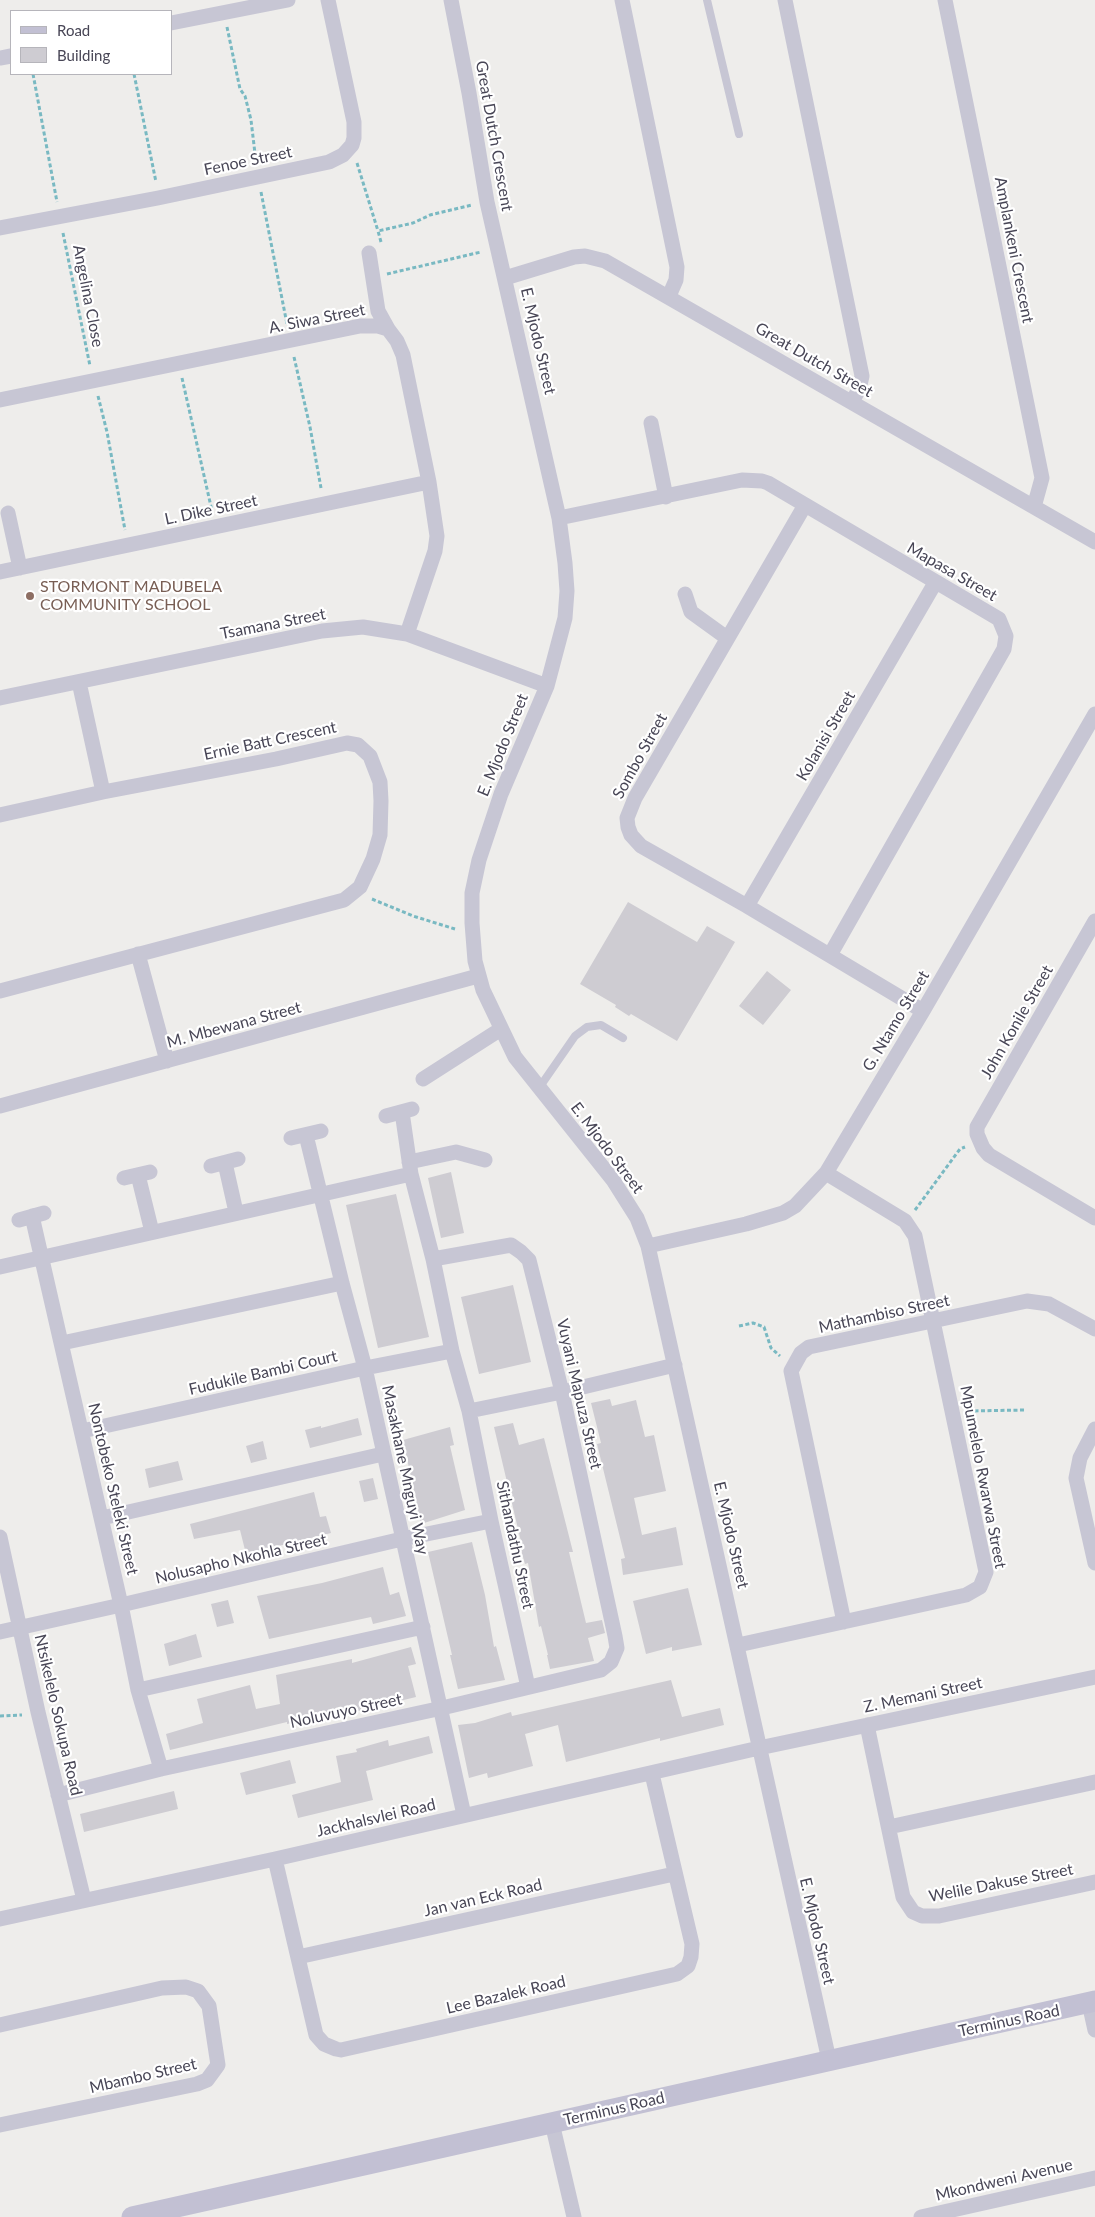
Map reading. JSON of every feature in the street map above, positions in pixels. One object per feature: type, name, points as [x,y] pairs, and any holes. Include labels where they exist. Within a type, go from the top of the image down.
[{"type":"street","points":[[172,23],[288,0]]},
{"type":"street","points":[[328,0],[354,122],[354,138],[348,151]]},
{"type":"street","name":"Great Dutch Crescent","points":[[450,0],[469,93],[487,202],[506,278]]},
{"type":"street","points":[[622,0],[677,267],[676,280],[669,296]]},
{"type":"street","points":[[785,0],[862,376],[859,389],[852,402]]},
{"type":"street","name":"Amplankeni Crescent","points":[[945,0],[1042,478],[1034,507]]},
{"type":"street","name":"Fenoe Street","points":[[0,228],[329,162],[348,151]]},
{"type":"street","points":[[369,253],[378,312],[388,329]]},
{"type":"street","name":"Great Dutch Street","points":[[506,278],[574,257],[585,256],[604,261],[669,296],[1095,542]]},
{"type":"street","name":"E. Mjodo Street","points":[[506,278],[559,518],[565,563],[567,604],[558,648],[547,686],[501,794],[479,860],[472,893],[473,939],[478,976],[515,1057],[613,1180],[637,1218],[648,1246],[829,2060]]},
{"type":"street","name":"A. Siwa Street","points":[[0,400],[360,326],[378,326],[388,329],[397,341],[403,355],[436,524],[435,551],[407,634]]},
{"type":"street","points":[[651,423],[666,497]]},
{"type":"street","name":"Mapasa Street","points":[[559,518],[742,480],[755,480],[768,483],[999,619],[1006,636],[1004,649],[830,955]]},
{"type":"street","name":"L. Dike Street","points":[[0,572],[429,482]]},
{"type":"street","name":"Sombo Street","points":[[805,506],[635,798],[627,818],[631,835],[641,846],[747,906],[923,1011]]},
{"type":"street","points":[[8,512],[20,568]]},
{"type":"street","name":"Kolanisi Street","points":[[747,906],[935,583]]},
{"type":"street","points":[[685,594],[691,612],[727,638]]},
{"type":"street","name":"Tsamana Street","points":[[0,698],[322,631],[363,627],[407,634],[547,686]]},
{"type":"street","points":[[79,682],[103,792]]},
{"type":"street","name":"G. Ntamo Street","points":[[648,1246],[746,1224],[784,1213],[795,1206],[826,1173],[923,1011],[1095,714]]},
{"type":"street","name":"Ernie Batt Crescent","points":[[0,815],[103,792],[276,759],[334,745],[347,743],[358,745],[370,756],[375,766],[380,782],[382,810],[380,835],[375,853],[364,881],[355,892]]},
{"type":"street","points":[[0,991],[316,909],[344,900],[355,892]]},
{"type":"street","name":"John Konile Street","points":[[980,1141],[977,1126],[1095,921]]},
{"type":"street","points":[[138,954],[167,1061]]},
{"type":"street","name":"M. Mbewana Street","points":[[0,1106],[478,976]]},
{"type":"street","points":[[423,1079],[501,1029]]},
{"type":"street","name":"Sithandathu Street","points":[[386,1116],[407,1110],[410,1168],[433,1259],[452,1351],[469,1411],[490,1522],[528,1686]]},
{"type":"street","points":[[291,1138],[322,1131]]},
{"type":"street","name":"Masakhane Mnguyi Way","points":[[306,1135],[365,1368],[402,1539],[442,1708],[464,1815]]},
{"type":"street","points":[[980,1141],[989,1154],[1095,1218]]},
{"type":"street","points":[[0,1267],[236,1212],[321,1196],[456,1152],[485,1160]]},
{"type":"street","points":[[225,1163],[236,1212]]},
{"type":"street","name":"Mpumelelo Rwarwa Street","points":[[738,1646],[966,1596],[973,1593],[984,1580],[986,1572],[915,1236],[905,1222],[826,1173]]},
{"type":"street","points":[[138,1175],[152,1232]]},
{"type":"street","name":"Nontobeko Steleki Street","points":[[32,1216],[102,1518],[138,1690],[161,1769]]},
{"type":"street","name":"Vuyani Mapuza Street","points":[[433,1259],[511,1245],[529,1260],[562,1392],[615,1636]]},
{"type":"street","points":[[62,1343],[342,1283]]},
{"type":"street","name":"Mathambiso Street","points":[[793,1365],[801,1352],[809,1347],[1027,1301],[1049,1304],[1095,1330]]},
{"type":"street","name":"Fudukile Bambi Court","points":[[82,1431],[365,1368],[452,1351]]},
{"type":"street","points":[[469,1411],[562,1392],[675,1365]]},
{"type":"street","points":[[793,1365],[791,1370],[844,1622]]},
{"type":"street","points":[[1095,1429],[1078,1464],[1076,1478],[1095,1563]]},
{"type":"street","points":[[102,1518],[383,1454]]},
{"type":"street","name":"Nolusapho Nkohla Street","points":[[0,1632],[121,1606],[402,1539],[490,1522]]},
{"type":"street","name":"Ntsikelelo Sokupa Road","points":[[0,1538],[38,1712],[84,1900]]},
{"type":"street","points":[[138,1690],[423,1627]]},
{"type":"street","name":"Noluvuyo Street","points":[[58,1794],[161,1769],[442,1708],[601,1670],[608,1667],[616,1655],[615,1636]]},
{"type":"street","name":"Z. Memani Street","points":[[759,1748],[1095,1677]]},
{"type":"street","name":"Welile Dakuse Street","points":[[867,1725],[903,1897],[913,1912],[922,1916],[939,1916],[1095,1882]]},
{"type":"street","name":"Jackhalsvlei Road","points":[[0,1919],[275,1859],[759,1748]]},
{"type":"street","name":"Lee Bazalek Road","points":[[275,1859],[316,2035],[319,2040],[331,2048],[341,2050],[351,2048],[681,1972],[690,1961],[692,1944],[652,1774]]},
{"type":"street","points":[[889,1826],[1095,1782]]},
{"type":"street","name":"Jan van Eck Road","points":[[298,1957],[674,1874]]},
{"type":"street","name":"Mbambo Street","points":[[0,2025],[162,1988],[186,1987],[198,1991],[209,2006],[218,2065],[207,2080],[198,2084],[0,2125]]},
{"type":"street","points":[[1092,2002],[1095,2030]]},
{"type":"street","name":"Terminus Road","points":[[132,2217],[1092,2002]]},
{"type":"street","points":[[552,2123],[574,2217]]},
{"type":"street","name":"Mkondweni Avenue","points":[[921,2217],[971,2212],[1095,2178]]},
{"type":"lane","points":[[707,0],[739,134]]},
{"type":"lane","points":[[539,1088],[575,1036],[587,1027],[601,1025],[623,1038]]},
{"type":"path","points":[[224,12],[240,89],[245,96],[251,120],[252,143],[258,177],[290,341],[310,427],[323,504]]},
{"type":"path","name":"Angelina Close","points":[[33,75],[78,314],[107,432],[123,523],[129,545]]},
{"type":"path","points":[[134,75],[157,188]]},
{"type":"path","points":[[348,151],[357,163],[383,249],[369,253]]},
{"type":"path","points":[[378,231],[413,223],[430,215],[487,202]]},
{"type":"path","points":[[372,278],[438,260],[498,247]]},
{"type":"path","points":[[179,363],[216,527]]},
{"type":"path","points":[[355,892],[413,916],[456,930],[473,939]]},
{"type":"path","points":[[905,1222],[960,1149],[980,1141]]},
{"type":"path","points":[[739,1326],[757,1323],[764,1326],[771,1348],[793,1365]]},
{"type":"path","points":[[952,1411],[1026,1410]]},
{"type":"path","points":[[0,1716],[38,1712]]},
{"type":"building","points":[[628,902],[697,942],[707,926],[735,942],[677,1041],[631,1014],[629,1016],[615,1007],[616,1005],[580,984]]},
{"type":"building","points":[[767,971],[791,990],[763,1025],[739,1006]]},
{"type":"building","points":[[451,1172],[464,1233],[441,1238],[428,1178]]},
{"type":"building","points":[[396,1194],[429,1337],[378,1348],[346,1205]]},
{"type":"building","points":[[513,1285],[531,1362],[479,1374],[461,1297]]},
{"type":"building","points":[[610,1399],[612,1406],[636,1400],[645,1437],[654,1435],[666,1491],[634,1498],[642,1535],[676,1527],[683,1565],[623,1575],[621,1559],[625,1558],[597,1444],[601,1443],[591,1403]]},
{"type":"building","points":[[358,1418],[362,1435],[310,1448],[305,1430],[321,1426],[321,1428]]},
{"type":"building","points":[[513,1423],[519,1445],[544,1438],[573,1552],[569,1552],[586,1623],[602,1620],[605,1633],[588,1638],[594,1661],[550,1669],[541,1626],[539,1627],[528,1563],[525,1564],[521,1550],[523,1550],[494,1427]]},
{"type":"building","points":[[450,1427],[454,1445],[450,1446],[465,1510],[421,1524],[403,1440]]},
{"type":"building","points":[[263,1441],[267,1459],[251,1463],[246,1446]]},
{"type":"building","points":[[178,1461],[183,1480],[149,1488],[145,1469]]},
{"type":"building","points":[[373,1478],[378,1499],[364,1502],[359,1481]]},
{"type":"building","points":[[314,1492],[320,1517],[326,1516],[331,1533],[246,1554],[240,1530],[194,1539],[190,1524]]},
{"type":"building","points":[[472,1542],[485,1595],[494,1647],[496,1646],[505,1680],[458,1689],[428,1552]]},
{"type":"building","points":[[383,1567],[390,1595],[399,1592],[406,1616],[373,1624],[371,1617],[269,1639],[257,1596],[322,1583]]},
{"type":"building","points":[[688,1588],[702,1645],[672,1651],[672,1647],[646,1654],[633,1601]]},
{"type":"building","points":[[228,1600],[234,1623],[217,1627],[211,1604]]},
{"type":"building","points":[[196,1634],[202,1657],[169,1666],[164,1644]]},
{"type":"building","points":[[411,1647],[416,1664],[408,1666],[416,1697],[354,1712],[353,1709],[287,1724],[287,1722],[170,1750],[166,1734],[203,1723],[197,1699],[250,1685],[256,1709],[280,1704],[276,1675],[352,1659],[352,1663]]},
{"type":"building","points":[[671,1680],[682,1717],[720,1708],[724,1725],[660,1741],[660,1738],[566,1762],[558,1725],[525,1734],[533,1766],[488,1778],[487,1773],[469,1778],[458,1725],[475,1723],[511,1712],[512,1716]]},
{"type":"building","points":[[429,1736],[433,1753],[366,1771],[373,1800],[298,1818],[292,1795],[341,1782],[336,1756],[357,1752],[356,1749],[388,1740],[389,1746]]},
{"type":"building","points":[[290,1760],[296,1783],[246,1795],[240,1773]]},
{"type":"building","points":[[174,1791],[178,1809],[84,1832],[80,1814]]},
{"type":"place","name":"STORMONT MADUBELA COMMUNITY SCHOOL","points":[[30,596]]}]
